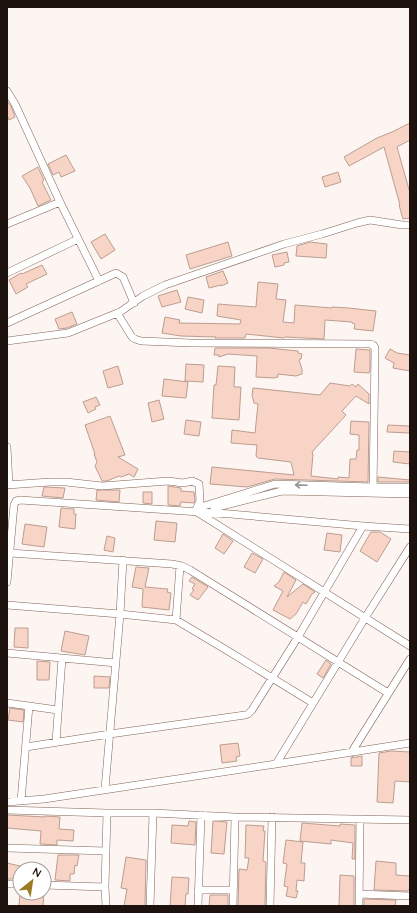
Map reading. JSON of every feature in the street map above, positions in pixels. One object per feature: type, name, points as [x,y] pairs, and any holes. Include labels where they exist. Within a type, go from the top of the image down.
[{"type":"street","points":[[7,91],[99,281]]},
{"type":"street","points":[[7,224],[60,202]]},
{"type":"street","points":[[7,341],[68,333],[117,313],[152,290],[165,285],[278,246],[357,223],[370,220],[410,225]]},
{"type":"street","points":[[7,273],[78,239]]},
{"type":"street","points":[[7,323],[115,274],[119,274],[123,277],[134,303]]},
{"type":"street","points":[[117,313],[132,337],[138,341],[373,345],[375,347],[373,490]]},
{"type":"street","points":[[7,447],[8,485],[62,482],[102,486],[160,481],[174,481],[183,483],[192,481],[200,484],[200,501],[196,510],[197,512]]},
{"type":"street","points":[[197,512],[204,506],[275,484],[282,488],[373,490],[410,494]]},
{"type":"street","points":[[373,490],[410,487]]},
{"type":"street","points":[[7,582],[14,505],[18,500],[197,512],[410,529]]},
{"type":"street","points":[[197,512],[410,646]]},
{"type":"street","points":[[26,747],[248,714],[298,637],[363,526]]},
{"type":"street","points":[[276,764],[410,547]]},
{"type":"street","points":[[10,553],[123,560],[180,566],[190,570],[388,693]]},
{"type":"street","points":[[105,789],[120,614],[123,560]]},
{"type":"street","points":[[176,620],[180,566]]},
{"type":"street","points":[[7,604],[180,621],[313,703]]},
{"type":"street","points":[[7,654],[116,663]]},
{"type":"street","points":[[56,742],[62,658]]},
{"type":"street","points":[[351,753],[410,659]]},
{"type":"street","points":[[7,703],[58,710]]},
{"type":"street","points":[[21,801],[29,706]]},
{"type":"street","points":[[7,802],[189,778],[410,743]]},
{"type":"street","points":[[7,810],[410,820]]},
{"type":"street","points":[[106,906],[105,887],[107,813]]},
{"type":"street","points":[[150,906],[153,813]]},
{"type":"street","points":[[198,906],[200,815]]},
{"type":"street","points":[[233,906],[235,816]]},
{"type":"street","points":[[270,906],[272,817]]},
{"type":"street","points":[[359,906],[360,819]]},
{"type":"street","points":[[7,848],[106,851]]},
{"type":"street","points":[[52,885],[105,887]]},
{"type":"street","points":[[198,890],[233,890]]},
{"type":"street","points":[[359,894],[410,896]]},
{"type":"building","points":[[7,101],[11,106],[15,117],[9,120],[7,115]]},
{"type":"building","points":[[410,123],[410,140],[397,147],[410,193],[410,218],[403,219],[384,147],[349,166],[344,157],[377,138]]},
{"type":"building","points":[[66,155],[75,171],[61,177],[59,172],[53,175],[48,164]]},
{"type":"building","points":[[38,167],[44,180],[42,182],[51,200],[38,206],[30,188],[22,176]]},
{"type":"building","points":[[338,172],[341,182],[325,187],[322,177]]},
{"type":"building","points":[[105,234],[115,250],[101,259],[91,242]]},
{"type":"building","points":[[228,242],[232,256],[190,269],[186,255]]},
{"type":"building","points":[[310,242],[327,244],[326,258],[296,256],[297,246]]},
{"type":"building","points":[[287,252],[289,262],[275,267],[272,255]]},
{"type":"building","points":[[42,265],[47,274],[26,284],[28,287],[16,294],[9,280],[21,273],[22,274]]},
{"type":"building","points":[[223,271],[228,283],[209,288],[206,277]]},
{"type":"building","points":[[258,282],[278,284],[276,299],[286,300],[283,322],[294,323],[295,305],[349,308],[376,311],[373,331],[354,329],[355,324],[352,322],[325,320],[324,339],[284,338],[246,334],[245,338],[215,338],[216,337],[181,336],[162,333],[165,317],[180,320],[179,323],[240,324],[241,320],[217,316],[218,304],[256,307]]},
{"type":"building","points":[[177,290],[181,302],[162,307],[158,296]]},
{"type":"building","points":[[188,297],[204,300],[202,313],[185,309]]},
{"type":"building","points":[[72,312],[77,324],[59,329],[55,319]]},
{"type":"building","points":[[215,348],[269,348],[298,351],[298,353],[302,354],[301,359],[299,360],[302,374],[296,376],[278,374],[278,377],[274,378],[256,377],[257,356],[228,354],[219,357],[219,355],[214,355]]},
{"type":"building","points":[[356,349],[370,350],[369,373],[354,372]]},
{"type":"building","points":[[390,349],[397,353],[410,355],[410,371],[393,368],[394,363],[385,358]]},
{"type":"building","points":[[186,364],[204,365],[203,382],[185,381]]},
{"type":"building","points":[[118,366],[123,384],[108,388],[103,371]]},
{"type":"building","points":[[218,366],[235,367],[234,387],[241,387],[239,420],[212,418],[214,385],[216,385]]},
{"type":"building","points":[[164,379],[188,382],[186,398],[162,396]]},
{"type":"building","points":[[330,383],[350,386],[352,384],[356,387],[358,384],[369,394],[369,404],[356,396],[342,411],[346,415],[312,452],[311,476],[338,479],[338,477],[349,478],[350,459],[356,459],[357,450],[359,450],[359,435],[350,434],[351,421],[369,422],[368,482],[275,479],[247,487],[210,484],[212,467],[294,475],[291,462],[258,458],[256,456],[257,445],[231,443],[232,430],[255,433],[258,404],[254,403],[252,395],[253,388],[320,395]]},
{"type":"building","points":[[96,397],[100,405],[88,413],[83,402]]},
{"type":"building","points":[[159,400],[164,419],[152,422],[148,403]]},
{"type":"building","points":[[110,416],[125,455],[118,457],[138,469],[134,477],[129,474],[107,481],[102,481],[95,466],[97,462],[85,425]]},
{"type":"building","points":[[186,420],[201,422],[199,436],[184,434]]},
{"type":"building","points":[[388,425],[410,426],[410,433],[387,432]]},
{"type":"building","points":[[394,451],[410,452],[410,464],[393,462]]},
{"type":"building","points":[[378,477],[410,480],[410,482],[378,482]]},
{"type":"building","points":[[168,486],[181,488],[181,491],[194,492],[194,503],[181,502],[180,506],[168,505]]},
{"type":"building","points":[[44,487],[65,488],[63,498],[42,496]]},
{"type":"building","points":[[97,490],[120,490],[119,502],[96,500]]},
{"type":"building","points":[[143,492],[152,492],[152,504],[143,503]]},
{"type":"building","points":[[61,508],[74,509],[74,514],[76,514],[75,529],[59,527]]},
{"type":"building","points":[[156,521],[177,523],[175,542],[154,540]]},
{"type":"building","points":[[25,524],[47,527],[44,547],[22,544]]},
{"type":"building","points":[[371,532],[380,532],[391,539],[377,562],[360,551]]},
{"type":"building","points":[[327,533],[342,535],[340,552],[324,550]]},
{"type":"building","points":[[223,534],[233,541],[224,554],[215,548]]},
{"type":"building","points":[[107,536],[115,538],[113,552],[104,550]]},
{"type":"building","points":[[252,553],[263,559],[255,573],[244,567]]},
{"type":"building","points":[[136,567],[149,568],[145,587],[168,589],[167,592],[171,593],[169,610],[142,607],[143,589],[132,587]]},
{"type":"building","points":[[284,572],[296,580],[287,597],[303,584],[315,592],[306,604],[303,602],[296,614],[290,619],[273,610],[283,591],[274,586],[279,582]]},
{"type":"building","points":[[192,577],[208,587],[198,600],[190,595],[194,590],[192,589],[195,584],[189,581]]},
{"type":"building","points":[[15,628],[28,628],[28,648],[14,647]]},
{"type":"building","points":[[65,631],[89,636],[85,655],[61,651]]},
{"type":"building","points":[[326,660],[331,664],[323,678],[317,674]]},
{"type":"building","points":[[37,661],[50,662],[49,680],[37,680]]},
{"type":"building","points":[[94,676],[110,677],[109,688],[94,688]]},
{"type":"building","points":[[10,708],[24,710],[23,722],[8,720]]},
{"type":"building","points":[[238,743],[240,756],[236,757],[237,761],[222,763],[220,745]]},
{"type":"building","points":[[391,751],[410,752],[410,782],[395,781],[393,803],[377,802],[379,753]]},
{"type":"building","points":[[362,756],[362,766],[351,766],[351,758]]},
{"type":"building","points":[[7,815],[60,817],[59,829],[74,830],[73,841],[57,840],[57,845],[40,844],[41,831],[7,828]]},
{"type":"building","points":[[189,821],[196,822],[195,845],[171,843],[172,825],[188,826]]},
{"type":"building","points":[[213,821],[227,822],[224,854],[211,853]]},
{"type":"building","points":[[302,823],[340,826],[340,824],[355,825],[355,859],[352,859],[353,843],[331,840],[331,844],[300,841]]},
{"type":"building","points":[[246,825],[264,826],[263,861],[266,862],[265,906],[238,906],[239,869],[247,870],[249,858],[245,858]]},
{"type":"building","points":[[286,840],[303,842],[301,863],[305,863],[304,881],[297,880],[296,891],[298,891],[296,898],[286,896],[288,887],[284,886],[287,864],[283,863]]},
{"type":"building","points":[[58,855],[79,855],[77,866],[75,865],[74,874],[70,874],[70,881],[55,880]]},
{"type":"building","points":[[126,857],[146,860],[145,906],[124,906],[127,889],[121,888]]},
{"type":"building","points":[[376,861],[396,863],[396,875],[410,876],[410,890],[374,890]]},
{"type":"building","points":[[7,863],[12,864],[12,879],[7,879]]},
{"type":"building","points":[[340,875],[354,876],[354,906],[339,906]]},
{"type":"building","points":[[172,877],[189,878],[188,894],[186,894],[185,906],[170,906]]},
{"type":"building","points":[[210,895],[228,895],[228,906],[209,906]]},
{"type":"building","points":[[364,899],[396,900],[395,906],[364,906]]},
{"type":"building","points":[[19,901],[43,901],[43,906],[19,906]]}]
